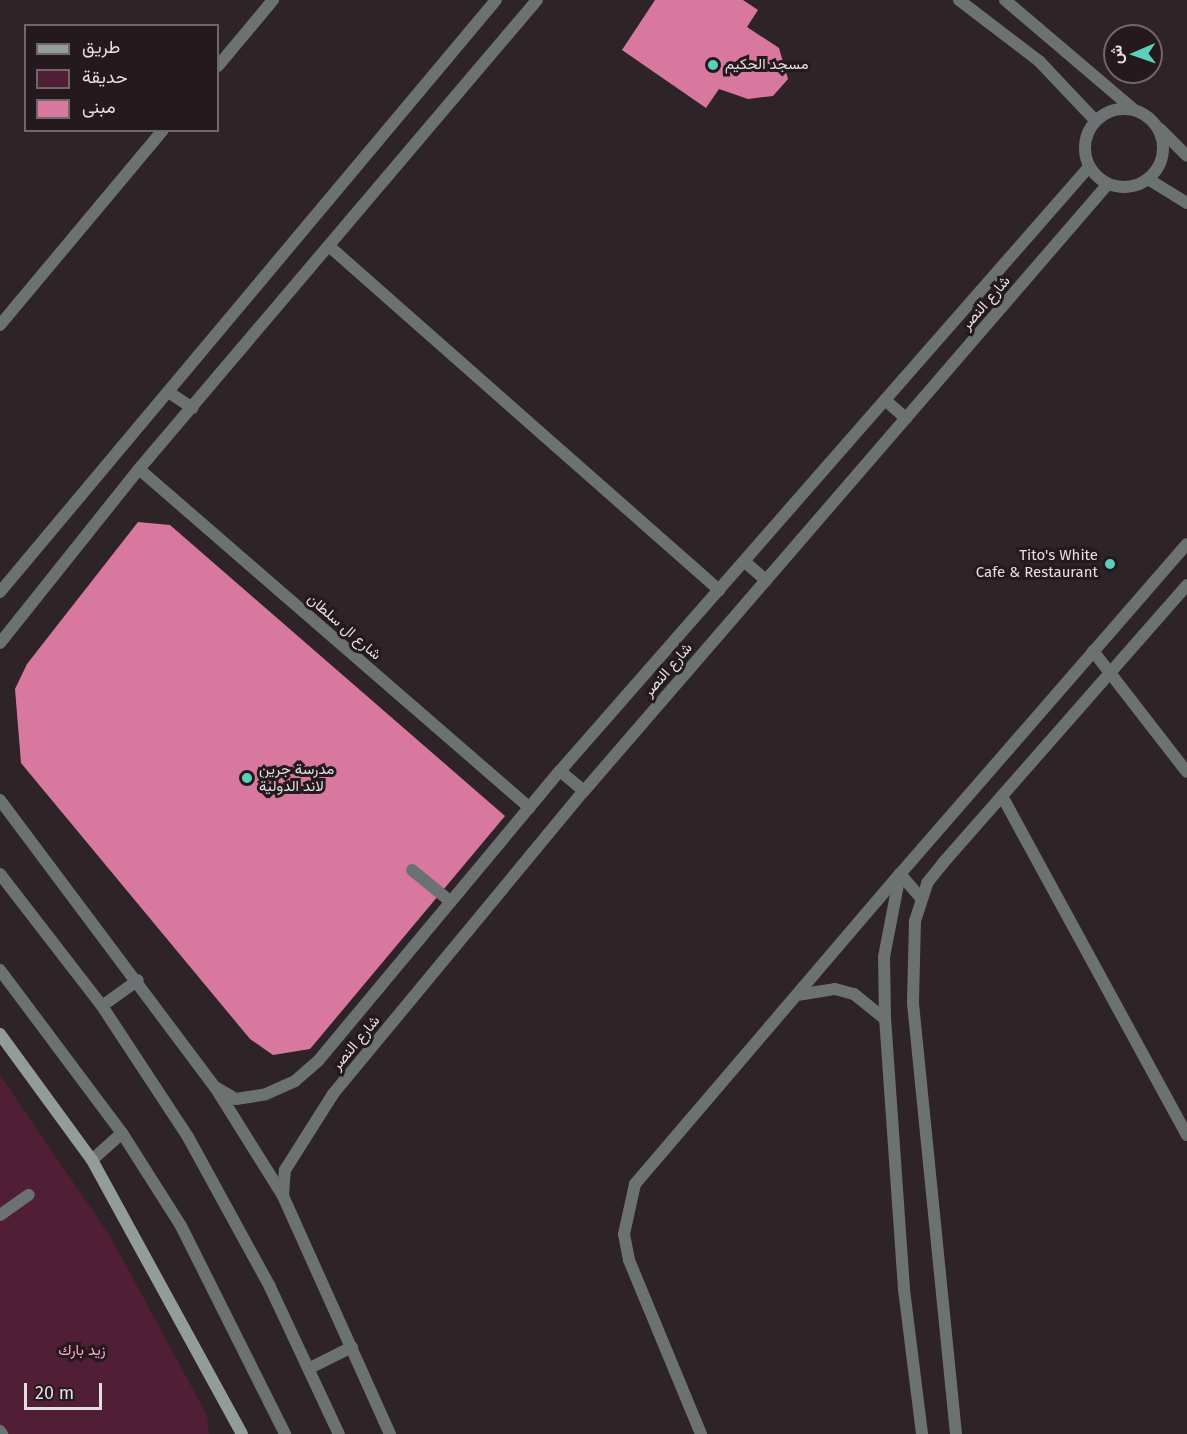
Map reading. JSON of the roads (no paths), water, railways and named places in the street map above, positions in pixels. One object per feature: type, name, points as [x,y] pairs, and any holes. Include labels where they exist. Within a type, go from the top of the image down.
[{"type":"street","points":[[219,65],[273,0]]},
{"type":"street","points":[[0,592],[170,393],[496,0]]},
{"type":"street","points":[[0,643],[139,469],[330,247],[537,0]]},
{"type":"street","points":[[959,0],[1039,61],[1095,120]]},
{"type":"street","points":[[1005,0],[1133,109],[1156,124],[1187,156]]},
{"type":"street","points":[[1133,109],[1113,110],[1095,120],[1085,142],[1089,167],[1108,184],[1129,187],[1148,179],[1163,147],[1156,124]]},
{"type":"street","points":[[0,324],[161,132]]},
{"type":"street","name":"شارع النصر","points":[[215,1087],[236,1099],[266,1094],[295,1082],[318,1061],[560,771],[1089,167]]},
{"type":"street","points":[[1148,179],[1187,203]]},
{"type":"street","name":"شارع النصر","points":[[283,1196],[285,1170],[333,1094],[584,791],[1108,184]]},
{"type":"street","points":[[330,247],[718,591]]},
{"type":"street","points":[[170,393],[192,408]]},
{"type":"street","points":[[885,400],[906,418]]},
{"type":"street","name":"شارع ال سلطان","points":[[139,469],[530,808]]},
{"type":"street","points":[[701,1434],[629,1260],[626,1208],[650,1163],[1187,543]]},
{"type":"street","points":[[745,562],[766,580]]},
{"type":"street","points":[[956,1434],[910,962],[922,899],[927,883],[1187,585]]},
{"type":"street","points":[[1094,651],[1187,772]]},
{"type":"street","points":[[560,771],[584,791]]},
{"type":"street","points":[[1002,796],[1187,1135]]},
{"type":"street","points":[[0,800],[138,980],[215,1087],[283,1196],[390,1434]]},
{"type":"street","points":[[412,870],[451,902]]},
{"type":"street","points":[[0,874],[102,1006],[230,1208],[310,1368],[339,1434]]},
{"type":"street","points":[[900,874],[922,899]]},
{"type":"street","points":[[900,874],[884,957],[885,1019],[904,1289],[922,1434]]},
{"type":"street","points":[[0,970],[122,1133],[212,1284],[285,1434]]},
{"type":"street","points":[[102,1006],[138,980]]},
{"type":"street","points":[[796,995],[835,989],[871,1005],[885,1019]]},
{"type":"street","points":[[0,1034],[92,1160],[242,1434]]},
{"type":"street","points":[[92,1160],[122,1133]]},
{"type":"street","points":[[0,1215],[29,1195]]},
{"type":"street","points":[[310,1368],[352,1347]]},
{"type":"place","name":"مسجد الحكيم","points":[[713,65]]},
{"type":"place","name":"Tito's White Cafe & Restaurant","points":[[1110,564]]},
{"type":"place","name":"مدرسة جرين لاند الدولية","points":[[247,778]]},
{"type":"park label","name":"زيد بارك","points":[[82,1351]]}]
